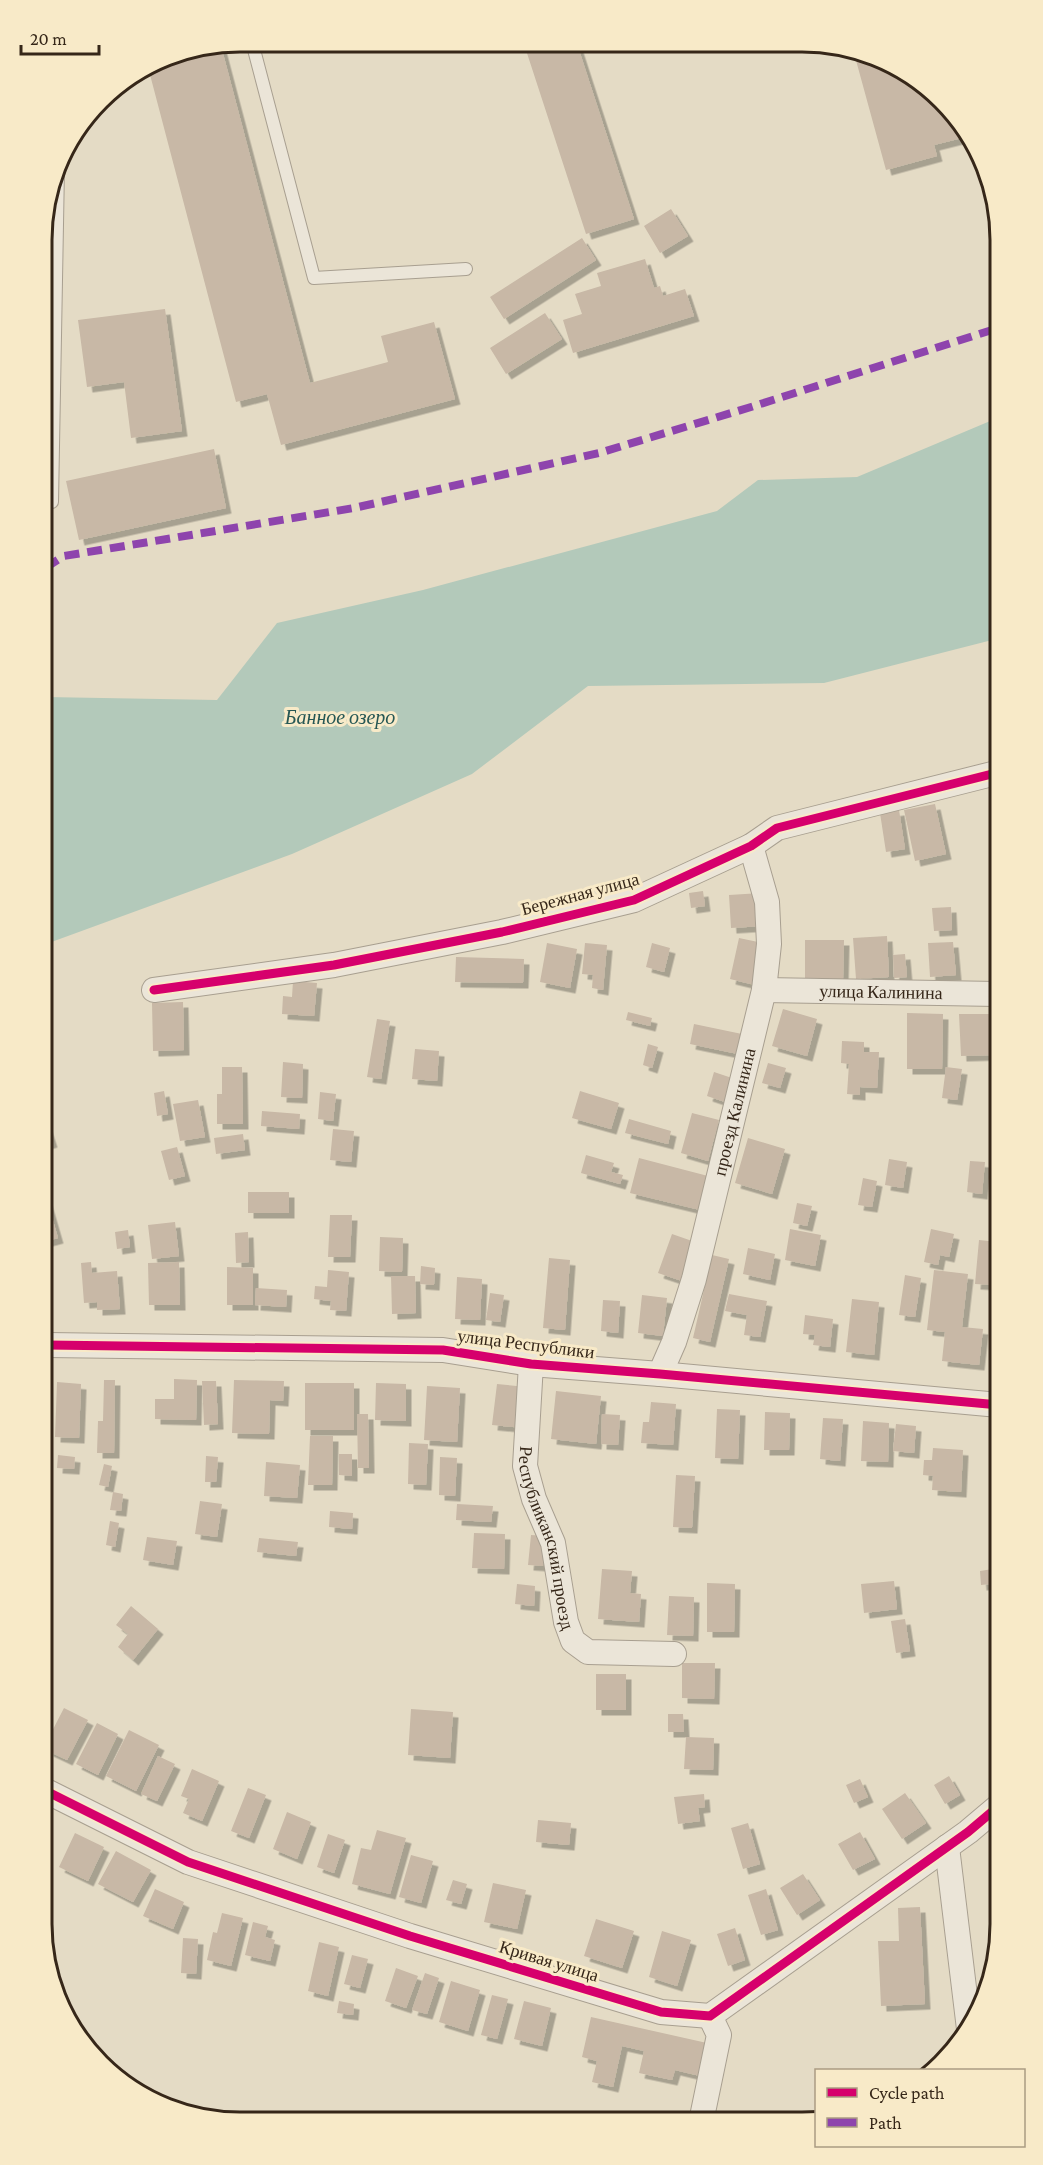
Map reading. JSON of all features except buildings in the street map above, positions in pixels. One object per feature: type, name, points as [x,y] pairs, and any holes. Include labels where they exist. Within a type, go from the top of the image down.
[{"type":"street","name":"Бережная улица","points":[[154,990],[334,965],[502,932],[634,900],[752,846],[777,828],[990,774]]},
{"type":"street","name":"проезд Калинина","points":[[660,1374],[674,1342],[694,1278],[764,990],[769,944],[767,902],[752,846]]},
{"type":"street","name":"улица Калинина","points":[[764,990],[990,994]]},
{"type":"street","name":"улица Республики","points":[[52,1346],[443,1350],[531,1364],[990,1404]]},
{"type":"street","name":"Республиканский проезд","points":[[531,1364],[525,1466],[534,1499],[553,1543],[566,1622],[573,1641],[588,1652],[674,1654]]},
{"type":"street","name":"Кривая улица","points":[[52,1794],[188,1862],[410,1936],[661,2012],[710,2016]]},
{"type":"street","points":[[703,2112],[719,2034],[710,2016],[947,1847],[990,1813]]},
{"type":"street","points":[[947,1847],[967,2015]]},
{"type":"lane","points":[[255,53],[314,278],[466,269]]},
{"type":"lane","points":[[53,454],[57,199]]},
{"type":"water","name":"Банное озеро","points":[[990,421],[990,641],[824,683],[588,686],[472,774],[292,854],[53,942],[53,697],[217,700],[277,623],[423,590],[717,511],[758,480],[857,477]]},
{"type":"marked path","points":[[53,563],[64,556],[354,508],[599,453],[990,331]]},
{"type":"cycle path","points":[[154,990],[334,965],[502,932],[634,900],[751,846],[777,828],[990,775]]},
{"type":"cycle path","points":[[52,1345],[443,1350],[531,1364],[990,1404]]},
{"type":"cycle path","points":[[52,1794],[188,1862],[410,1936],[661,2012],[710,2016],[968,1832],[990,1813]]}]
